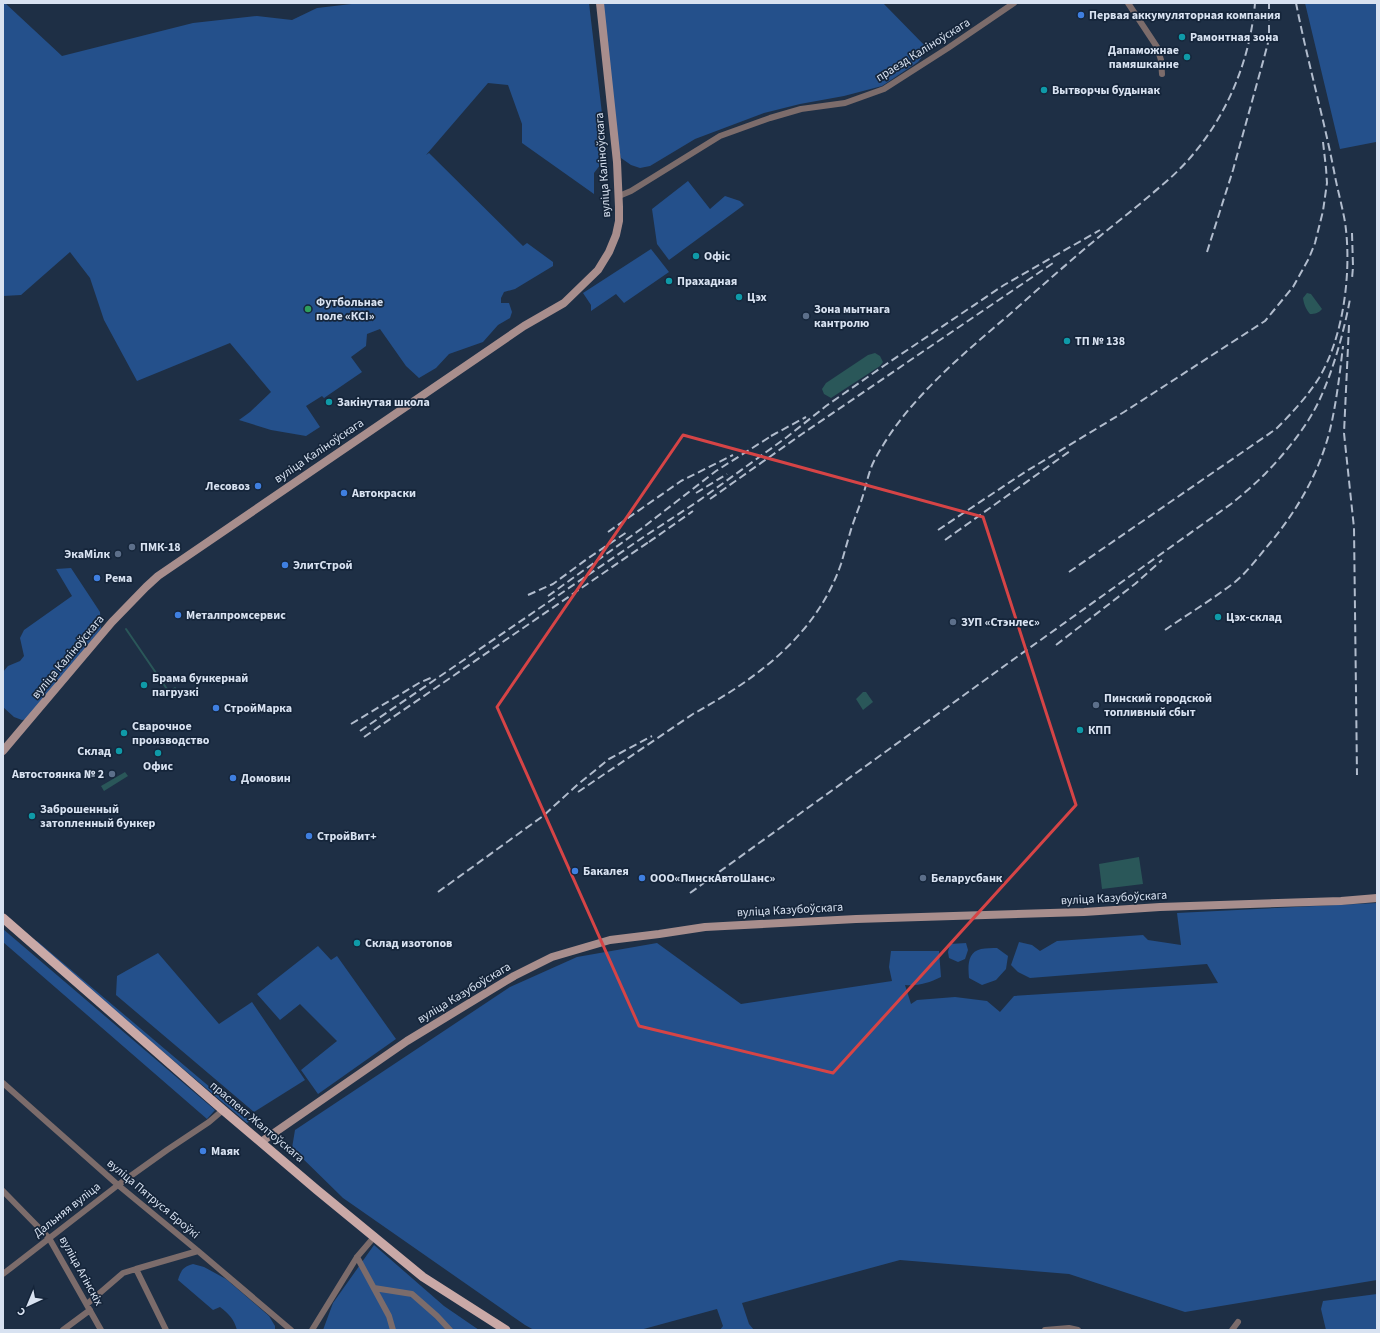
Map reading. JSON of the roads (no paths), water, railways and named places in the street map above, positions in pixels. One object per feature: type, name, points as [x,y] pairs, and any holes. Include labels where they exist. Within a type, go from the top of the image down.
[{"type":"main road","name":"праспект Жалтоўскага","points":[[3,918],[223,1110],[423,1277],[506,1330]]},
{"type":"street","name":"вуліца Каліноўскага","points":[[3,751],[112,622],[158,576],[520,329],[564,303],[598,270],[609,252],[616,235],[619,196],[617,162],[600,3]]},
{"type":"street","name":"праезд Каліноўскага","points":[[619,196],[631,191],[720,136],[770,118],[801,109],[845,103],[884,89],[1014,3]]},
{"type":"street","points":[[1128,3],[1157,46],[1161,60],[1162,74]]},
{"type":"street","name":"вуліца Казубоўскага","points":[[261,1142],[407,1041],[514,976],[552,957],[610,940],[659,934],[705,926],[856,919],[1084,912],[1160,907],[1341,901],[1377,898]]},
{"type":"street","name":"вуліца Пятруся Броўкі","points":[[3,1083],[118,1185],[291,1330]]},
{"type":"street","name":"Дальняя вуліца","points":[[3,1274],[118,1185],[209,1122],[223,1110]]},
{"type":"street","name":"вуліца Агінскіх","points":[[3,1191],[50,1238],[101,1330]]},
{"type":"street","points":[[312,1330],[357,1257],[375,1236]]},
{"type":"street","points":[[63,1330],[123,1273],[198,1251]]},
{"type":"street","points":[[357,1257],[389,1316],[393,1330]]},
{"type":"street","points":[[136,1269],[166,1330]]},
{"type":"street","points":[[374,1288],[412,1294],[437,1316],[450,1330]]},
{"type":"street","points":[[1232,1330],[1238,1322]]},
{"type":"street","points":[[1045,1330],[1069,1328],[1078,1330]]},
{"type":"waterway","points":[[126,629],[169,692],[175,688]]},
{"type":"railway","points":[[578,792],[693,714],[739,686],[781,653],[800,634],[816,613],[830,590],[841,564],[872,465],[896,426],[922,394],[959,358],[1078,254],[1161,186],[1181,168],[1198,148],[1213,127],[1237,80],[1246,55],[1255,3]]},
{"type":"railway","points":[[1207,252],[1233,170],[1269,39],[1269,3]]},
{"type":"railway","points":[[1069,572],[1276,429],[1309,392],[1319,378],[1328,361],[1335,343],[1344,302],[1347,241],[1345,222],[1337,184],[1296,3]]},
{"type":"railway","points":[[938,530],[1025,472],[1124,412],[1265,321],[1293,287],[1309,258],[1315,243],[1323,211],[1327,183],[1323,142]]},
{"type":"railway","points":[[360,731],[697,502],[787,437],[826,406],[885,365],[1004,285],[1100,230]]},
{"type":"railway","points":[[1352,233],[1352,279]]},
{"type":"railway","points":[[710,499],[802,434],[1053,263]]},
{"type":"railway","points":[[690,893],[1231,504],[1252,486],[1288,448],[1314,411],[1333,364],[1345,325],[1350,299]]},
{"type":"railway","points":[[1349,325],[1344,433],[1354,528],[1357,775]]},
{"type":"railway","points":[[1165,630],[1235,582],[1251,566],[1277,535],[1298,505],[1315,473],[1328,439],[1340,375],[1343,346]]},
{"type":"railway","points":[[771,436],[806,417]]},
{"type":"railway","points":[[548,596],[641,529],[716,471],[776,433]]},
{"type":"railway","points":[[945,540],[1070,451]]},
{"type":"railway","points":[[608,532],[681,481],[733,455]]},
{"type":"railway","points":[[696,493],[727,474]]},
{"type":"railway","points":[[649,542],[693,511]]},
{"type":"railway","points":[[528,595],[553,584],[627,532]]},
{"type":"railway","points":[[364,737],[653,539]]},
{"type":"railway","points":[[1056,645],[1135,584],[1162,560]]},
{"type":"railway","points":[[351,724],[419,683],[433,677]]},
{"type":"railway","points":[[438,892],[543,816],[609,759],[652,736]]},
{"type":"place","name":"Первая аккумуляторная компания","points":[[1081,15]]},
{"type":"place","name":"Рамонтная зона","points":[[1182,37]]},
{"type":"place","name":"Дапаможнае памяшканне","points":[[1187,57]]},
{"type":"place","name":"Вытворчы будынак","points":[[1044,90]]},
{"type":"place","name":"Офіс","points":[[696,256]]},
{"type":"place","name":"Прахадная","points":[[669,281]]},
{"type":"place","name":"Цэх","points":[[739,297]]},
{"type":"place","name":"Футбольнае поле «КСІ»","points":[[308,309]]},
{"type":"place","name":"Зона мытнага кантролю","points":[[806,316]]},
{"type":"place","name":"ТП № 138","points":[[1067,341]]},
{"type":"place","name":"Закінутая школа","points":[[329,402]]},
{"type":"place","name":"Лесовоз","points":[[258,486]]},
{"type":"place","name":"Автокраски","points":[[344,493]]},
{"type":"place","name":"ПМК-18","points":[[132,547]]},
{"type":"place","name":"ЭкаМілк","points":[[118,554]]},
{"type":"place","name":"ЭлитСтрой","points":[[285,565]]},
{"type":"place","name":"Рема","points":[[97,578]]},
{"type":"place","name":"Металпромсервис","points":[[178,615]]},
{"type":"place","name":"Цэх-склад","points":[[1218,617]]},
{"type":"place","name":"ЗУП «Стэнлес»","points":[[953,622]]},
{"type":"place","name":"Брама бункернай пагрузкі","points":[[144,685]]},
{"type":"place","name":"Пинский городской топливный сбыт","points":[[1096,705]]},
{"type":"place","name":"СтройМарка","points":[[216,708]]},
{"type":"place","name":"КПП","points":[[1080,730]]},
{"type":"place","name":"Сварочное производство","points":[[124,733]]},
{"type":"place","name":"Склад","points":[[119,751]]},
{"type":"place","name":"Офис","points":[[158,753]]},
{"type":"place","name":"Автостоянка № 2","points":[[112,774]]},
{"type":"place","name":"Домовин","points":[[233,778]]},
{"type":"place","name":"Заброшенный затопленный бункер","points":[[32,816]]},
{"type":"place","name":"СтройВит+","points":[[309,836]]},
{"type":"place","name":"Бакалея","points":[[575,871]]},
{"type":"place","name":"ООО«ПинскАвтоШанс»","points":[[642,878]]},
{"type":"place","name":"Беларусбанк","points":[[923,878]]},
{"type":"place","name":"Склад изотопов","points":[[357,943]]},
{"type":"place","name":"Маяк","points":[[203,1151]]}]
